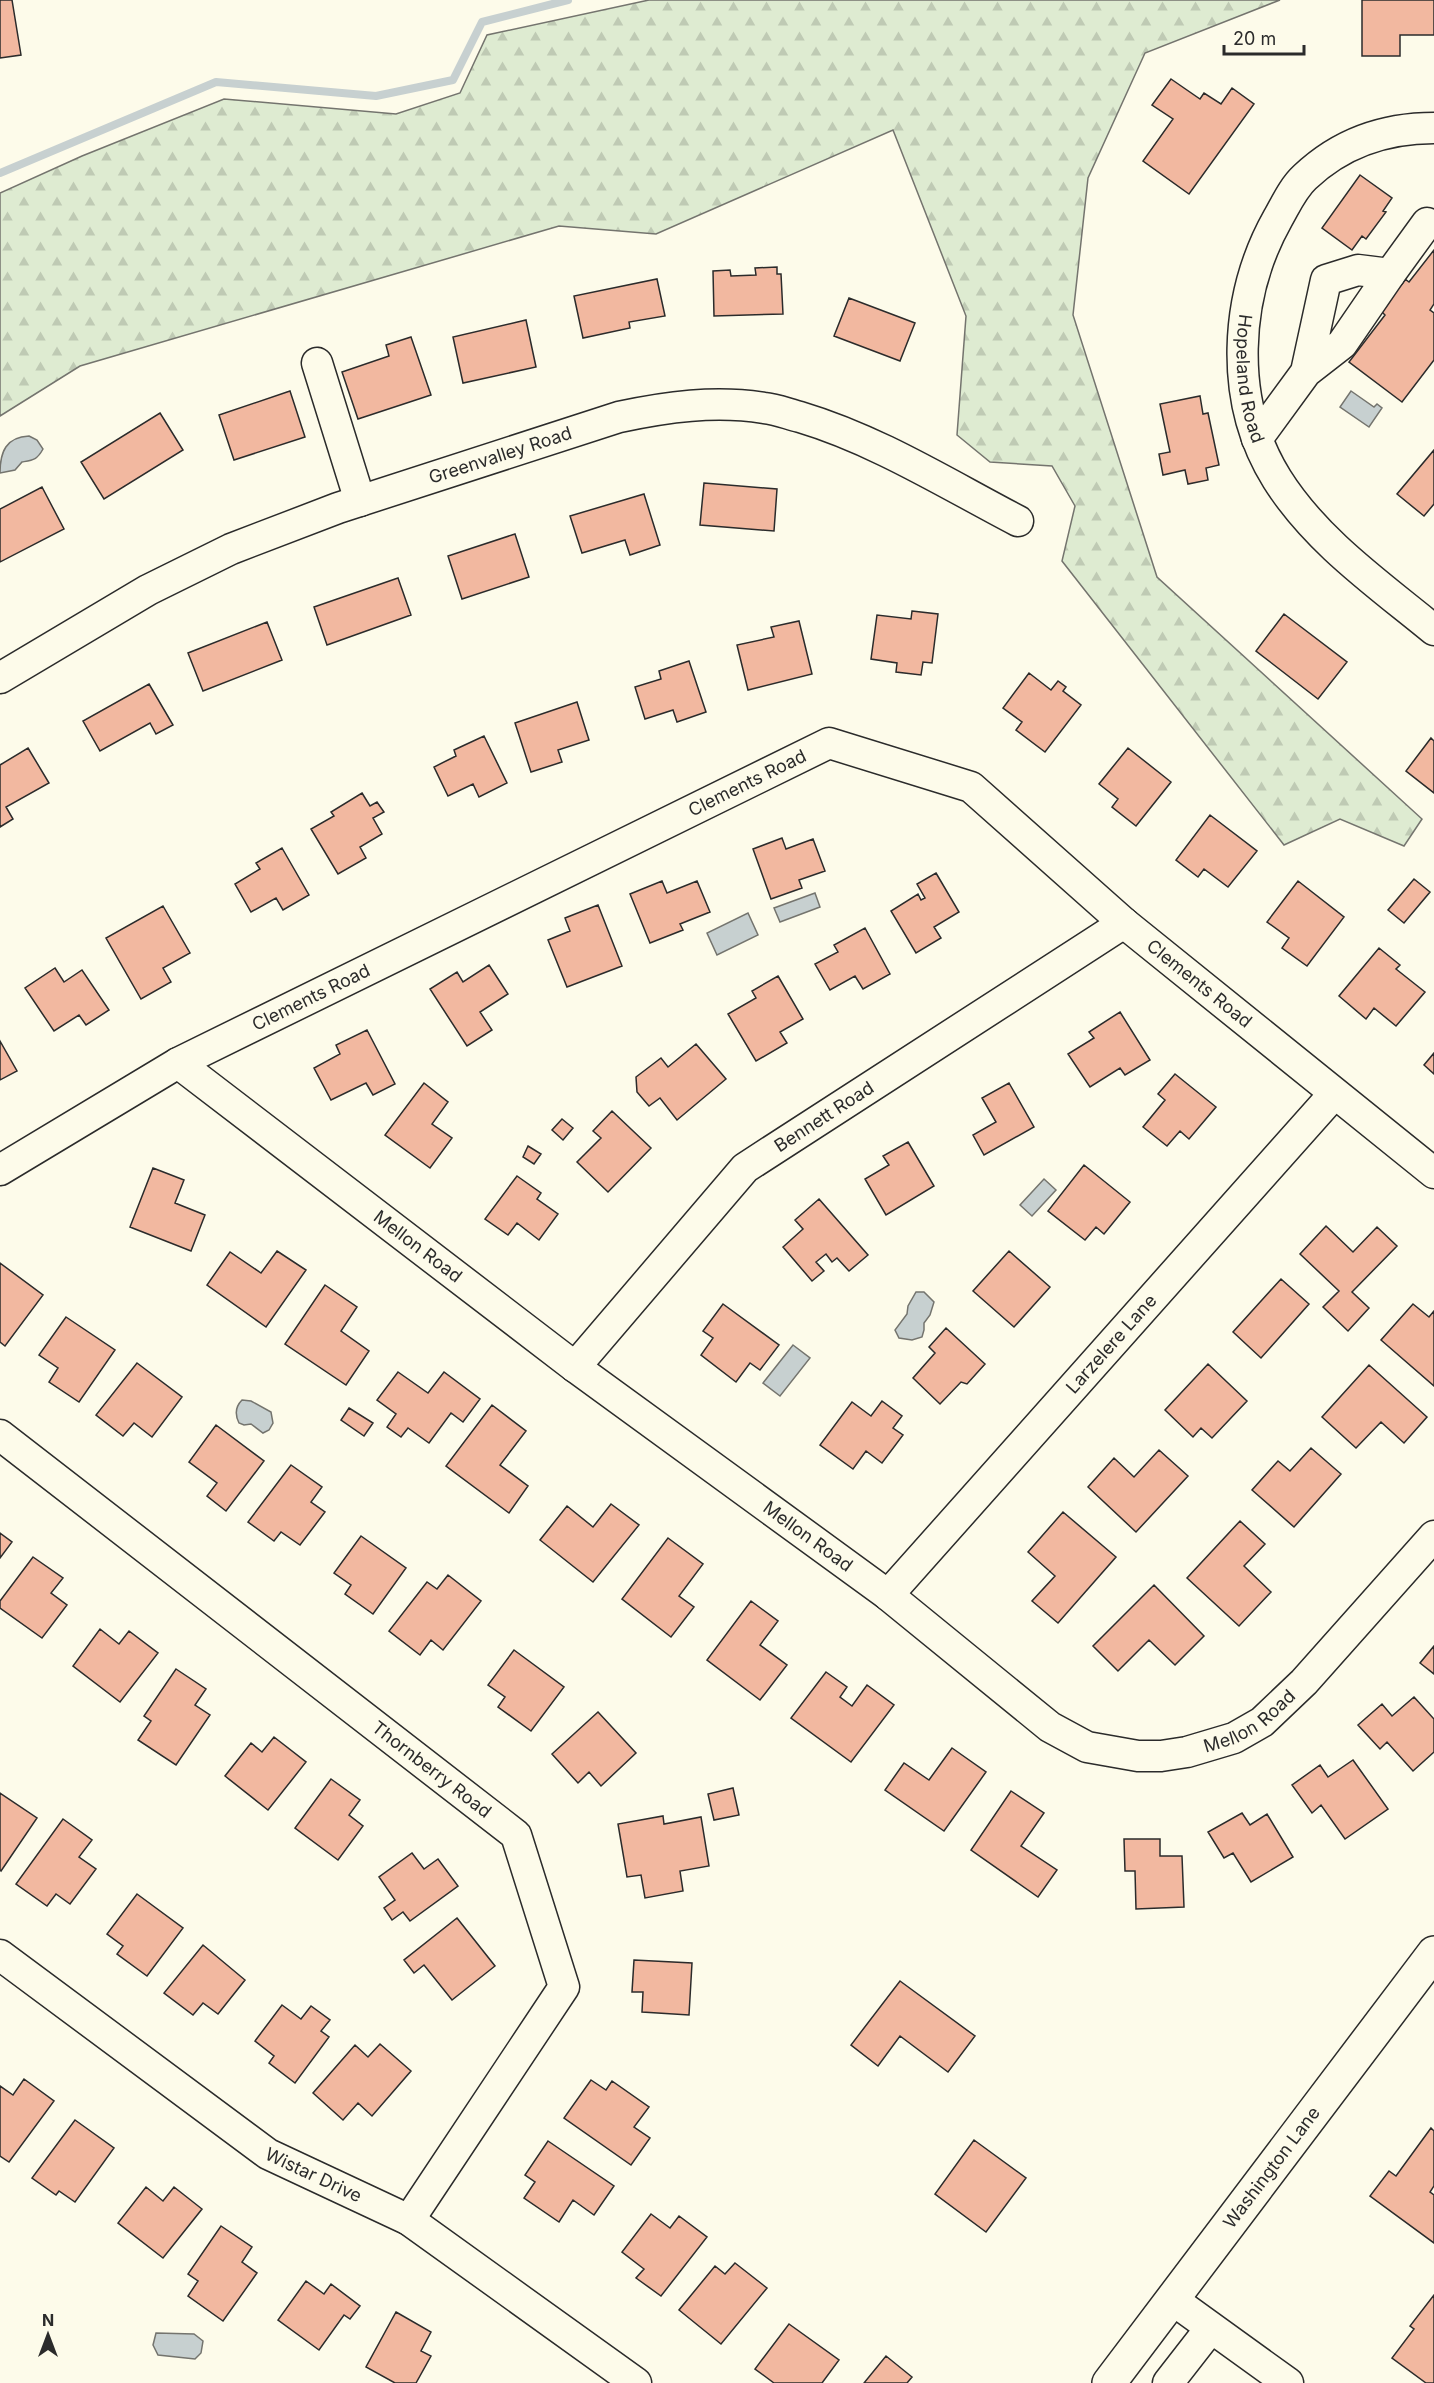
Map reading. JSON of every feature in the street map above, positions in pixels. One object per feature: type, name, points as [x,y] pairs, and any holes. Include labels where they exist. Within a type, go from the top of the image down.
[{"type":"main road","name":"Washington Lane","points":[[1109,2383],[1434,1953]]},
{"type":"street","name":"Hopeland Road","points":[[1434,128],[1388,133],[1356,142],[1338,151],[1304,178],[1290,196],[1266,237],[1253,279],[1244,324],[1243,379],[1257,439],[1282,486],[1330,544],[1434,630]]},
{"type":"street","points":[[1257,439],[1306,372],[1342,344],[1427,223]]},
{"type":"street","points":[[1306,372],[1326,280],[1358,270],[1390,274]]},
{"type":"street","points":[[317,363],[360,501]]},
{"type":"street","name":"Greenvalley Road","points":[[0,678],[148,590],[231,549],[360,501],[618,417],[658,409],[698,405],[766,408],[832,427],[871,444],[1018,522]]},
{"type":"street","name":"Clements Road","points":[[0,1170],[178,1063],[829,743],[970,788],[1124,923],[1434,1173]]},
{"type":"street","name":"Bennett Road","points":[[575,1367],[745,1168],[1124,923]]},
{"type":"street","name":"Mellon Road","points":[[178,1063],[575,1367],[888,1595],[1050,1727],[1088,1747],[1138,1756],[1161,1756],[1210,1746],[1234,1738],[1262,1722],[1304,1682],[1434,1536]]},
{"type":"street","name":"Larzelere Lane","points":[[888,1595],[1334,1094]]},
{"type":"street","name":"Thornberry Road","points":[[0,1435],[516,1835],[564,1987],[409,2220]]},
{"type":"street","name":"Wistar Drive","points":[[0,1956],[268,2154],[409,2220],[636,2383]]},
{"type":"street","points":[[1173,2300],[1210,2329],[1288,2383]]},
{"type":"street","points":[[1168,2383],[1210,2329]]},
{"type":"green space","points":[[649,0],[1280,0],[1145,53],[1088,178],[1073,315],[1157,577],[1422,819],[1404,846],[1340,819],[1284,845],[1062,561],[1075,506],[1052,466],[990,462],[957,435],[966,316],[893,130],[656,234],[559,226],[80,366],[0,416],[0,193],[82,156],[224,99],[396,114],[460,93],[487,35]]},
{"type":"shaded area","points":[[1351,391],[1374,407],[1377,404],[1382,408],[1369,427],[1340,407]]},
{"type":"shaded area","points":[[29,436],[37,440],[43,449],[39,455],[32,460],[22,462],[15,470],[0,473],[1,458],[6,447],[15,439]]},
{"type":"shaded area","points":[[815,893],[820,907],[780,922],[774,908]]},
{"type":"shaded area","points":[[748,913],[758,935],[717,955],[707,933]]},
{"type":"shaded area","points":[[1044,1179],[1056,1190],[1032,1216],[1020,1205]]},
{"type":"shaded area","points":[[916,1292],[924,1292],[934,1302],[930,1315],[924,1323],[922,1337],[912,1340],[899,1338],[895,1330],[907,1314],[908,1306]]},
{"type":"shaded area","points":[[793,1345],[810,1358],[780,1396],[763,1383]]},
{"type":"shaded area","points":[[242,1400],[251,1401],[271,1412],[273,1423],[269,1430],[263,1433],[251,1424],[239,1423],[236,1411]]},
{"type":"shaded area","points":[[156,2333],[194,2334],[203,2341],[201,2353],[195,2359],[158,2355],[153,2345]]},
{"type":"building","points":[[0,0],[12,0],[21,55],[0,58]]},
{"type":"building","points":[[1362,0],[1434,0],[1434,35],[1400,35],[1400,56],[1362,56]]},
{"type":"building","points":[[1171,79],[1200,99],[1204,93],[1221,104],[1232,88],[1254,104],[1189,194],[1143,161],[1173,119],[1152,105]]},
{"type":"building","points":[[1360,175],[1392,198],[1383,211],[1386,212],[1366,239],[1362,236],[1352,250],[1322,228]]},
{"type":"building","points":[[1434,250],[1434,304],[1430,310],[1434,313],[1434,360],[1402,402],[1349,362],[1385,315],[1381,311],[1405,279],[1409,282]]},
{"type":"building","points":[[777,267],[777,274],[781,274],[783,314],[714,316],[713,271],[730,270],[731,276],[756,275],[755,268]]},
{"type":"building","points":[[657,279],[665,316],[629,322],[630,328],[583,338],[574,296]]},
{"type":"building","points":[[849,298],[915,323],[900,361],[834,336]]},
{"type":"building","points":[[526,320],[536,367],[463,383],[453,337]]},
{"type":"building","points":[[411,337],[431,395],[358,419],[342,372],[389,356],[386,345]]},
{"type":"building","points":[[290,391],[305,437],[234,460],[219,415]]},
{"type":"building","points":[[1200,396],[1203,414],[1208,413],[1219,465],[1206,468],[1208,480],[1188,484],[1185,470],[1163,475],[1159,454],[1170,452],[1160,404]]},
{"type":"building","points":[[160,413],[183,450],[104,499],[81,462]]},
{"type":"building","points":[[1434,450],[1434,504],[1424,516],[1397,494]]},
{"type":"building","points":[[704,483],[777,489],[774,531],[700,525]]},
{"type":"building","points":[[42,487],[64,529],[0,562],[0,509]]},
{"type":"building","points":[[644,494],[660,545],[630,555],[625,540],[582,553],[570,516]]},
{"type":"building","points":[[515,534],[529,577],[462,599],[448,556]]},
{"type":"building","points":[[398,578],[411,615],[327,645],[314,607]]},
{"type":"building","points":[[912,611],[938,614],[932,663],[923,662],[921,675],[896,672],[897,663],[871,659],[877,615],[911,619]]},
{"type":"building","points":[[1284,614],[1347,662],[1318,699],[1256,651]]},
{"type":"building","points":[[799,621],[812,674],[748,690],[737,645],[774,637],[771,627]]},
{"type":"building","points":[[267,622],[282,660],[203,691],[188,653]]},
{"type":"building","points":[[689,661],[706,712],[677,722],[673,710],[645,719],[635,687],[661,679],[659,671]]},
{"type":"building","points":[[1029,673],[1051,690],[1058,681],[1066,687],[1063,691],[1081,705],[1045,752],[1016,730],[1022,722],[1003,708]]},
{"type":"building","points":[[149,684],[173,725],[156,734],[150,723],[100,751],[83,721]]},
{"type":"building","points":[[577,702],[589,740],[558,750],[562,762],[531,772],[515,723]]},
{"type":"building","points":[[484,736],[507,783],[479,797],[473,784],[448,796],[434,767],[456,756],[454,750]]},
{"type":"building","points":[[1431,738],[1434,741],[1434,793],[1406,771]]},
{"type":"building","points":[[28,748],[49,783],[6,807],[13,819],[0,827],[0,765]]},
{"type":"building","points":[[1128,748],[1171,782],[1136,826],[1112,807],[1118,799],[1099,784]]},
{"type":"building","points":[[362,793],[370,806],[377,802],[384,812],[373,818],[382,834],[360,847],[366,858],[338,874],[311,829],[334,816],[331,812]]},
{"type":"building","points":[[1210,815],[1257,851],[1228,887],[1204,869],[1198,877],[1176,860]]},
{"type":"building","points":[[782,838],[786,849],[813,839],[825,871],[799,880],[802,888],[771,899],[753,849]]},
{"type":"building","points":[[282,848],[309,895],[283,910],[276,898],[251,912],[235,884],[260,869],[256,863]]},
{"type":"building","points":[[936,873],[959,912],[934,927],[941,938],[916,953],[891,911],[918,894],[921,900],[925,898],[917,884]]},
{"type":"building","points":[[1414,879],[1430,892],[1404,923],[1388,910]]},
{"type":"building","points":[[662,881],[667,893],[697,881],[710,912],[680,924],[683,930],[650,943],[630,894]]},
{"type":"building","points":[[1298,881],[1344,917],[1307,966],[1282,948],[1289,938],[1267,922]]},
{"type":"building","points":[[598,905],[622,966],[567,987],[548,940],[570,931],[565,918]]},
{"type":"building","points":[[163,906],[190,953],[163,968],[171,982],[141,999],[106,938]]},
{"type":"building","points":[[865,928],[890,974],[863,989],[855,976],[830,990],[815,964],[838,952],[834,945]]},
{"type":"building","points":[[1379,948],[1400,965],[1396,969],[1425,992],[1396,1026],[1374,1008],[1366,1019],[1339,996]]},
{"type":"building","points":[[489,965],[508,994],[480,1012],[492,1030],[467,1046],[430,989],[457,972],[463,982]]},
{"type":"building","points":[[55,968],[64,982],[82,970],[109,1010],[86,1025],[79,1015],[54,1031],[25,988]]},
{"type":"building","points":[[778,976],[803,1019],[780,1032],[787,1043],[756,1061],[728,1014],[756,998],[752,991]]},
{"type":"building","points":[[1120,1012],[1150,1060],[1125,1075],[1120,1068],[1090,1087],[1068,1054],[1094,1038],[1089,1032]]},
{"type":"building","points":[[367,1030],[395,1084],[373,1095],[366,1083],[331,1100],[314,1068],[340,1054],[336,1045]]},
{"type":"building","points":[[0,1041],[17,1071],[0,1080]]},
{"type":"building","points":[[696,1044],[726,1079],[677,1120],[660,1098],[649,1106],[637,1092],[636,1077],[661,1058],[668,1067]]},
{"type":"building","points":[[1434,1053],[1434,1074],[1424,1065]]},
{"type":"building","points":[[1175,1074],[1216,1107],[1189,1139],[1180,1131],[1167,1146],[1143,1127],[1165,1100],[1158,1094]]},
{"type":"building","points":[[424,1083],[448,1102],[432,1124],[452,1138],[430,1168],[385,1135]]},
{"type":"building","points":[[1009,1083],[1034,1127],[984,1155],[973,1135],[996,1122],[982,1098]]},
{"type":"building","points":[[612,1111],[651,1148],[608,1192],[577,1162],[601,1138],[593,1131]]},
{"type":"building","points":[[562,1119],[573,1128],[563,1140],[552,1130]]},
{"type":"building","points":[[908,1142],[934,1186],[886,1215],[865,1179],[889,1165],[883,1156]]},
{"type":"building","points":[[528,1146],[541,1154],[534,1164],[523,1157]]},
{"type":"building","points":[[1084,1165],[1130,1202],[1104,1234],[1096,1227],[1085,1240],[1048,1211]]},
{"type":"building","points":[[153,1168],[184,1180],[175,1203],[205,1215],[191,1251],[130,1227]]},
{"type":"building","points":[[517,1176],[541,1193],[537,1199],[558,1214],[539,1240],[517,1223],[508,1235],[485,1219]]},
{"type":"building","points":[[819,1199],[868,1255],[849,1271],[837,1258],[832,1262],[826,1254],[816,1262],[824,1271],[812,1281],[783,1247],[803,1229],[795,1220]]},
{"type":"building","points":[[1326,1226],[1353,1252],[1377,1227],[1397,1246],[1352,1292],[1369,1308],[1348,1331],[1323,1307],[1339,1291],[1300,1254]]},
{"type":"building","points":[[277,1251],[306,1270],[266,1327],[207,1285],[230,1252],[261,1273]]},
{"type":"building","points":[[1009,1251],[1050,1287],[1014,1327],[973,1291]]},
{"type":"building","points":[[0,1263],[43,1295],[5,1346],[0,1342]]},
{"type":"building","points":[[1281,1279],[1309,1304],[1261,1358],[1233,1332]]},
{"type":"building","points":[[325,1285],[357,1307],[341,1331],[369,1351],[346,1385],[285,1344]]},
{"type":"building","points":[[723,1304],[779,1345],[760,1370],[750,1363],[736,1382],[701,1355],[713,1338],[703,1331]]},
{"type":"building","points":[[1413,1304],[1429,1317],[1434,1311],[1434,1386],[1381,1340]]},
{"type":"building","points":[[66,1317],[115,1350],[79,1402],[49,1382],[58,1368],[39,1355]]},
{"type":"building","points":[[946,1328],[985,1364],[967,1384],[961,1382],[940,1404],[913,1378],[935,1353],[929,1347]]},
{"type":"building","points":[[137,1363],[182,1397],[152,1437],[134,1423],[123,1436],[96,1415]]},
{"type":"building","points":[[1208,1364],[1247,1401],[1212,1438],[1201,1428],[1193,1437],[1165,1410]]},
{"type":"building","points":[[1369,1365],[1427,1417],[1404,1443],[1381,1422],[1356,1448],[1322,1417]]},
{"type":"building","points":[[398,1372],[428,1393],[444,1372],[480,1399],[463,1422],[451,1413],[429,1443],[408,1428],[401,1437],[387,1427],[396,1414],[377,1400]]},
{"type":"building","points":[[882,1401],[902,1416],[893,1428],[903,1435],[882,1463],[866,1451],[853,1469],[820,1445],[852,1402],[871,1416]]},
{"type":"building","points":[[492,1405],[526,1431],[500,1465],[528,1486],[509,1513],[446,1466]]},
{"type":"building","points":[[349,1408],[373,1423],[364,1436],[341,1420]]},
{"type":"building","points":[[216,1425],[264,1461],[226,1511],[207,1496],[217,1483],[189,1462]]},
{"type":"building","points":[[1311,1448],[1341,1474],[1294,1527],[1252,1490],[1278,1461],[1290,1471]]},
{"type":"building","points":[[1159,1450],[1188,1476],[1136,1532],[1088,1487],[1114,1458],[1134,1477]]},
{"type":"building","points":[[291,1465],[322,1487],[311,1502],[325,1512],[300,1545],[281,1532],[274,1541],[248,1522]]},
{"type":"building","points":[[611,1504],[639,1525],[593,1582],[540,1540],[567,1506],[593,1527]]},
{"type":"building","points":[[1063,1512],[1116,1557],[1058,1623],[1032,1601],[1055,1576],[1028,1552]]},
{"type":"building","points":[[1240,1521],[1265,1544],[1244,1566],[1271,1592],[1239,1626],[1187,1578]]},
{"type":"building","points":[[0,1533],[12,1542],[0,1558]]},
{"type":"building","points":[[361,1536],[406,1568],[373,1614],[345,1594],[351,1585],[334,1573]]},
{"type":"building","points":[[668,1538],[703,1564],[679,1596],[694,1607],[671,1637],[622,1599]]},
{"type":"building","points":[[33,1557],[63,1578],[51,1593],[67,1605],[42,1638],[0,1608],[0,1601]]},
{"type":"building","points":[[448,1575],[481,1601],[443,1650],[431,1640],[420,1655],[389,1631],[427,1582],[437,1589]]},
{"type":"building","points":[[1154,1585],[1204,1636],[1175,1665],[1149,1640],[1118,1671],[1093,1646]]},
{"type":"building","points":[[751,1601],[778,1621],[760,1645],[787,1665],[760,1700],[707,1660]]},
{"type":"building","points":[[100,1629],[119,1644],[129,1631],[158,1653],[120,1702],[73,1666]]},
{"type":"building","points":[[1434,1646],[1434,1674],[1420,1663]]},
{"type":"building","points":[[514,1650],[564,1687],[531,1731],[498,1707],[505,1697],[488,1685]]},
{"type":"building","points":[[176,1669],[206,1689],[195,1705],[210,1715],[176,1765],[138,1740],[151,1721],[144,1716]]},
{"type":"building","points":[[826,1672],[847,1687],[840,1697],[852,1706],[867,1685],[894,1705],[851,1762],[791,1718]]},
{"type":"building","points":[[1414,1697],[1434,1719],[1434,1752],[1413,1771],[1387,1742],[1380,1749],[1358,1725],[1382,1704],[1392,1716]]},
{"type":"building","points":[[598,1712],[636,1753],[601,1786],[589,1772],[578,1783],[552,1754]]},
{"type":"building","points":[[274,1737],[306,1762],[268,1810],[225,1776],[251,1743],[262,1752]]},
{"type":"building","points":[[952,1748],[986,1772],[944,1831],[885,1790],[904,1763],[929,1780]]},
{"type":"building","points":[[1353,1760],[1388,1809],[1345,1839],[1321,1805],[1312,1813],[1292,1785],[1320,1765],[1328,1777]]},
{"type":"building","points":[[331,1779],[360,1800],[349,1815],[363,1826],[338,1860],[295,1828]]},
{"type":"building","points":[[733,1788],[739,1815],[714,1820],[708,1794]]},
{"type":"building","points":[[1011,1791],[1044,1813],[1021,1846],[1057,1870],[1038,1897],[971,1850]]},
{"type":"building","points":[[0,1793],[37,1818],[1,1871],[0,1870]]},
{"type":"building","points":[[1242,1813],[1250,1825],[1267,1814],[1293,1857],[1251,1882],[1233,1853],[1224,1858],[1208,1832]]},
{"type":"building","points":[[663,1816],[664,1824],[701,1817],[709,1866],[680,1871],[683,1891],[645,1898],[641,1875],[627,1877],[618,1824]]},
{"type":"building","points":[[63,1819],[92,1840],[79,1857],[96,1869],[70,1904],[56,1894],[47,1906],[16,1884]]},
{"type":"building","points":[[1124,1839],[1160,1839],[1160,1856],[1182,1856],[1184,1907],[1136,1909],[1135,1871],[1125,1871]]},
{"type":"building","points":[[412,1853],[424,1869],[438,1859],[458,1886],[410,1921],[403,1912],[392,1920],[384,1908],[395,1900],[379,1877]]},
{"type":"building","points":[[137,1894],[183,1928],[147,1976],[117,1954],[123,1946],[107,1934]]},
{"type":"building","points":[[457,1918],[495,1966],[452,2000],[424,1965],[414,1973],[404,1960]]},
{"type":"building","points":[[203,1945],[245,1980],[218,2014],[203,2003],[193,2015],[164,1993]]},
{"type":"building","points":[[634,1960],[692,1963],[689,2015],[642,2012],[643,1992],[632,1992]]},
{"type":"building","points":[[900,1981],[975,2036],[948,2072],[900,2036],[878,2066],[851,2045]]},
{"type":"building","points":[[282,2005],[301,2019],[311,2006],[330,2020],[321,2031],[329,2037],[295,2083],[269,2063],[274,2056],[255,2041]]},
{"type":"building","points":[[380,2044],[411,2071],[372,2116],[358,2103],[343,2120],[313,2093],[355,2045],[368,2057]]},
{"type":"building","points":[[24,2079],[54,2101],[9,2162],[0,2156],[0,2086],[13,2095]]},
{"type":"building","points":[[591,2080],[606,2090],[612,2081],[649,2107],[634,2127],[650,2138],[631,2165],[564,2118]]},
{"type":"building","points":[[75,2120],[114,2148],[75,2202],[59,2191],[56,2195],[32,2178]]},
{"type":"building","points":[[1431,2128],[1434,2131],[1434,2186],[1430,2192],[1434,2195],[1434,2243],[1370,2196],[1389,2171],[1396,2176]]},
{"type":"building","points":[[974,2140],[1026,2178],[986,2232],[935,2194]]},
{"type":"building","points":[[548,2141],[614,2186],[594,2215],[573,2200],[559,2222],[524,2198],[535,2182],[525,2175]]},
{"type":"building","points":[[146,2187],[163,2201],[174,2187],[202,2209],[163,2258],[118,2223]]},
{"type":"building","points":[[651,2214],[670,2228],[679,2216],[707,2237],[661,2296],[636,2278],[644,2269],[622,2252]]},
{"type":"building","points":[[221,2226],[252,2247],[242,2262],[257,2273],[223,2321],[188,2296],[198,2281],[188,2274]]},
{"type":"building","points":[[735,2263],[767,2288],[721,2344],[679,2310],[715,2266],[725,2274]]},
{"type":"building","points":[[306,2281],[324,2294],[331,2284],[360,2306],[350,2319],[344,2315],[319,2350],[278,2320]]},
{"type":"building","points":[[1434,2295],[1434,2383],[1426,2383],[1392,2358],[1414,2329],[1410,2326]]},
{"type":"building","points":[[396,2312],[431,2332],[421,2351],[431,2356],[416,2383],[395,2383],[366,2367]]},
{"type":"building","points":[[789,2324],[839,2360],[822,2383],[774,2383],[755,2369]]},
{"type":"building","points":[[886,2356],[912,2377],[907,2383],[864,2383]]},
{"type":"waterway","points":[[0,173],[216,82],[376,96],[453,80],[482,22],[568,0]]}]
